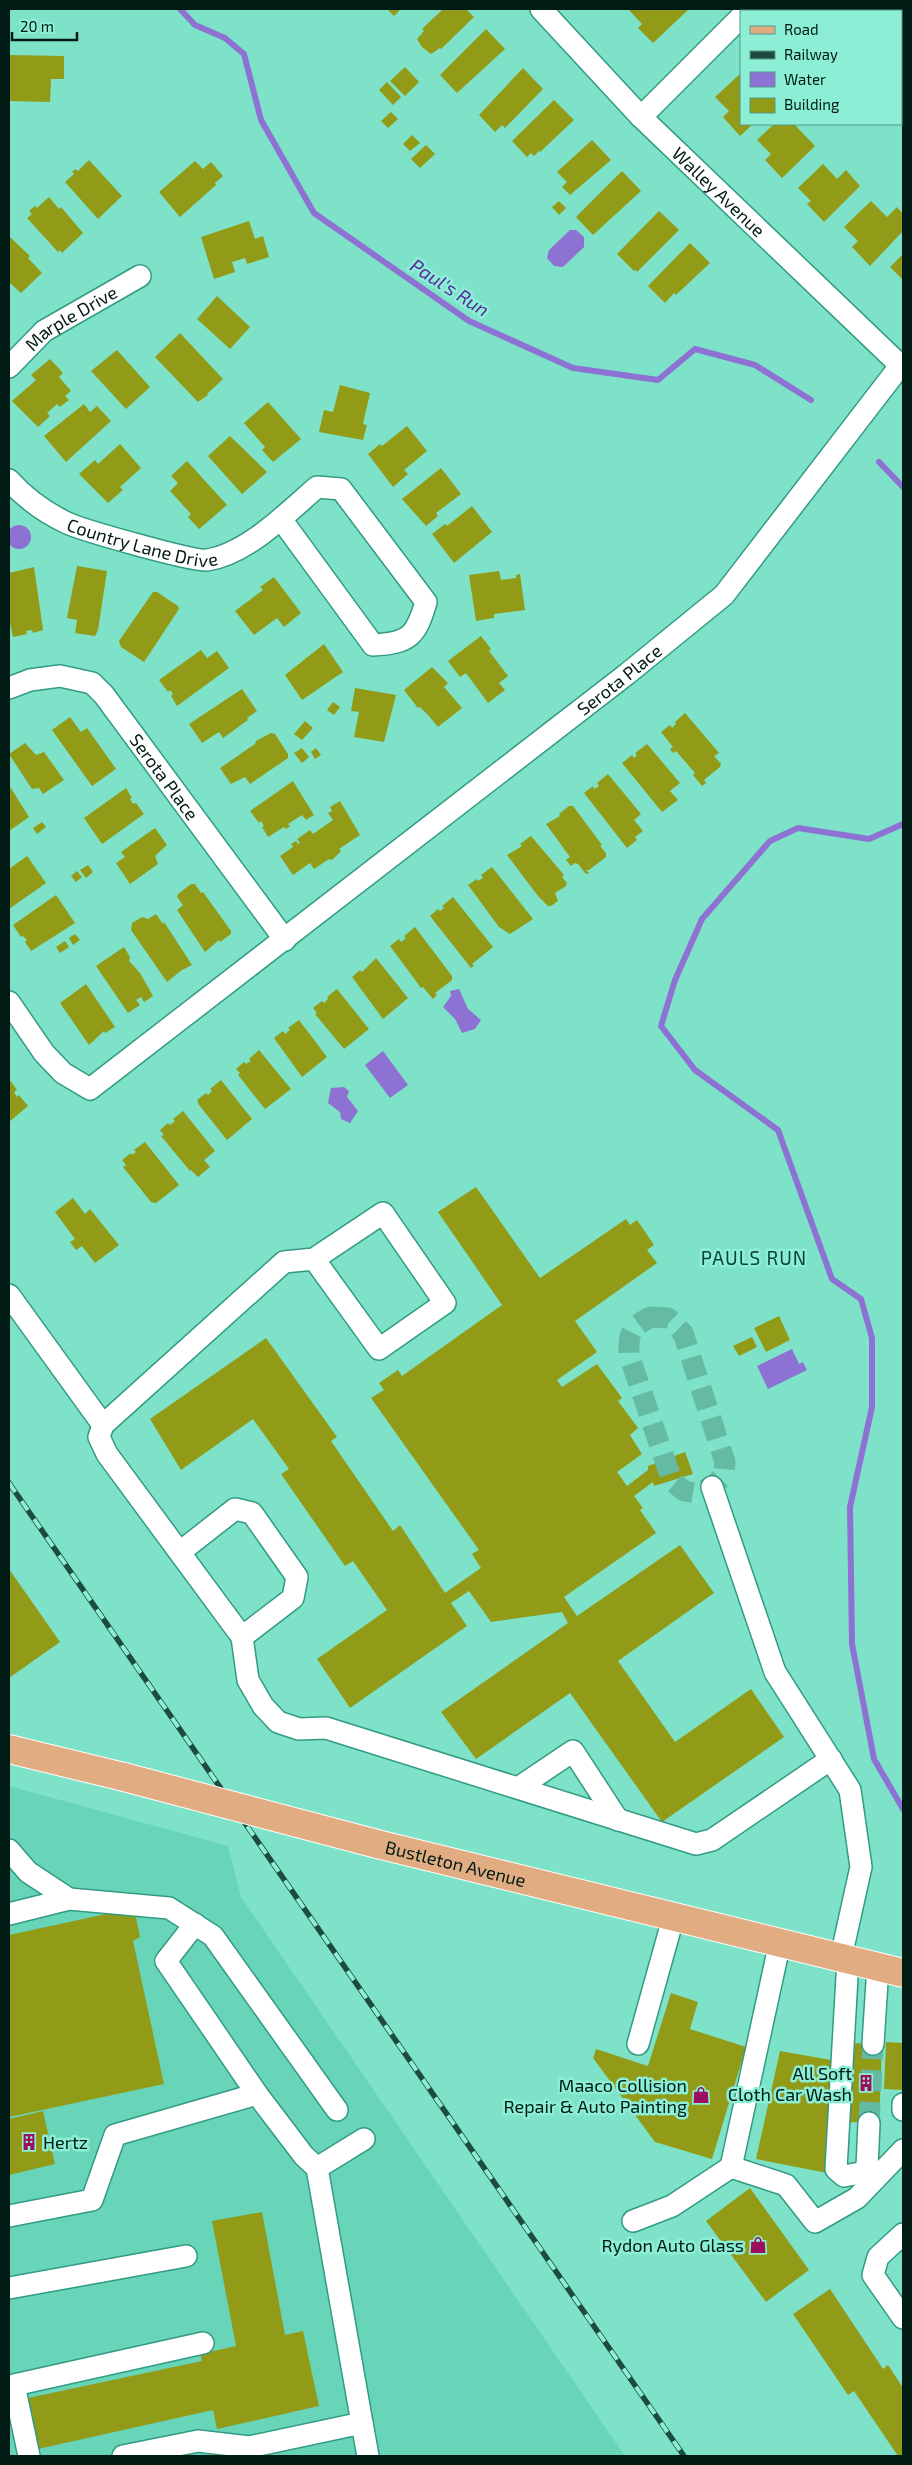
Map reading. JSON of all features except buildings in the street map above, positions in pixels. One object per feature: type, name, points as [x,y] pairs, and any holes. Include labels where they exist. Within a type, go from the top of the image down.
[{"type":"main road","name":"Bustleton Avenue","points":[[9,1749],[124,1777],[377,1844],[674,1915],[891,1970]]},
{"type":"street","name":"Walley Avenue","points":[[541,9],[642,116],[902,367]]},
{"type":"street","points":[[642,116],[740,18]]},
{"type":"street","name":"Marple Drive","points":[[9,367],[44,331],[140,276]]},
{"type":"street","name":"Serota Place","points":[[9,1002],[44,1053],[63,1073],[90,1090],[619,680],[724,595],[902,367]]},
{"type":"street","name":"Country Lane Drive","points":[[9,480],[22,494],[67,523],[139,545],[205,560],[236,551],[281,519],[317,488],[341,489],[426,602],[419,628],[397,644],[373,645],[281,519]]},
{"type":"street","name":"Serota Place","points":[[9,688],[30,680],[60,676],[92,682],[104,695],[285,940]]},
{"type":"street","points":[[314,1259],[380,1349],[445,1303],[383,1213],[314,1259],[284,1262],[103,1425],[99,1437],[107,1454],[242,1637],[248,1680],[263,1706],[278,1722],[299,1729],[326,1728],[696,1844],[712,1840],[831,1759]]},
{"type":"street","points":[[9,1295],[103,1425]]},
{"type":"street","points":[[712,1488],[775,1672],[850,1790],[860,1867],[844,1958],[836,2169],[844,2176],[860,2173],[867,2168],[869,2123]]},
{"type":"street","points":[[180,1552],[235,1509],[252,1513],[298,1577],[293,1598],[242,1637]]},
{"type":"street","points":[[518,1788],[573,1751],[618,1820]]},
{"type":"street","points":[[9,1850],[28,1872],[69,1899]]},
{"type":"street","points":[[9,1914],[69,1899],[169,1908],[213,1936],[337,2110]]},
{"type":"street","points":[[638,2044],[674,1915]]},
{"type":"street","points":[[195,1924],[166,1961],[257,2094],[304,2156],[317,2168],[368,2456]]},
{"type":"street","points":[[633,2221],[672,2206],[731,2167],[780,1942]]},
{"type":"street","points":[[873,2044],[891,1970]]},
{"type":"street","points":[[9,2216],[92,2200],[115,2135],[257,2094]]},
{"type":"street","points":[[903,2104],[903,2110]]},
{"type":"street","points":[[317,2168],[364,2139]]},
{"type":"street","points":[[731,2167],[786,2186],[815,2222],[857,2198],[903,2150]]},
{"type":"street","points":[[857,2198],[860,2173]]},
{"type":"street","points":[[903,2234],[878,2257],[873,2275],[903,2318]]},
{"type":"street","points":[[9,2288],[186,2256]]},
{"type":"street","points":[[29,2456],[14,2384],[203,2343]]},
{"type":"street","points":[[123,2456],[198,2441],[249,2447],[362,2422]]},
{"type":"shaded area","points":[[9,1786],[228,1846],[241,1897],[625,2456],[9,2456]]},
{"type":"water","points":[[570,230],[576,230],[584,237],[584,247],[563,267],[554,266],[547,258],[549,250]]},
{"type":"water","points":[[19,525],[27,529],[31,537],[27,545],[19,549],[11,545],[7,537],[11,529]]},
{"type":"water","points":[[459,989],[468,1009],[481,1020],[475,1029],[462,1033],[455,1019],[443,1007],[451,996],[450,991]]},
{"type":"water","points":[[383,1051],[408,1085],[390,1098],[365,1065]]},
{"type":"water","points":[[344,1087],[349,1091],[347,1097],[358,1111],[350,1123],[341,1119],[340,1112],[328,1103],[331,1088]]},
{"type":"water","points":[[792,1349],[799,1364],[803,1362],[807,1370],[768,1389],[757,1366]]},
{"type":"waterway","name":"Paul's Run","points":[[180,9],[195,25],[225,38],[244,54],[261,120],[314,213],[469,321],[573,368],[658,380],[695,349],[755,365],[811,400]]},
{"type":"waterway","name":"Paul's Run","points":[[879,462],[903,487]]},
{"type":"waterway","points":[[903,824],[869,839],[798,828],[770,841],[702,919],[675,980],[661,1026],[695,1070],[778,1130],[832,1279],[861,1299],[872,1338],[872,1407],[850,1507],[852,1644],[874,1759],[903,1809]]},
{"type":"tunnel","points":[[651,1317],[668,1318],[683,1333],[725,1462],[724,1475],[712,1487],[696,1493],[684,1491],[672,1481],[629,1355],[629,1341],[632,1331],[651,1317]]},
{"type":"tunnel","points":[[869,2123],[873,2044]]},
{"type":"railway","points":[[9,1483],[684,2456]]},
{"type":"place","name":"All Soft Cloth Car Wash","points":[[866,2083]]},
{"type":"place","name":"Maaco Collision Repair & Auto Painting","points":[[701,2095]]},
{"type":"place","name":"Hertz","points":[[29,2142]]},
{"type":"place","name":"Rydon Auto Glass","points":[[758,2245]]},
{"type":"district","name":"PAULS RUN","points":[[754,1257]]}]
